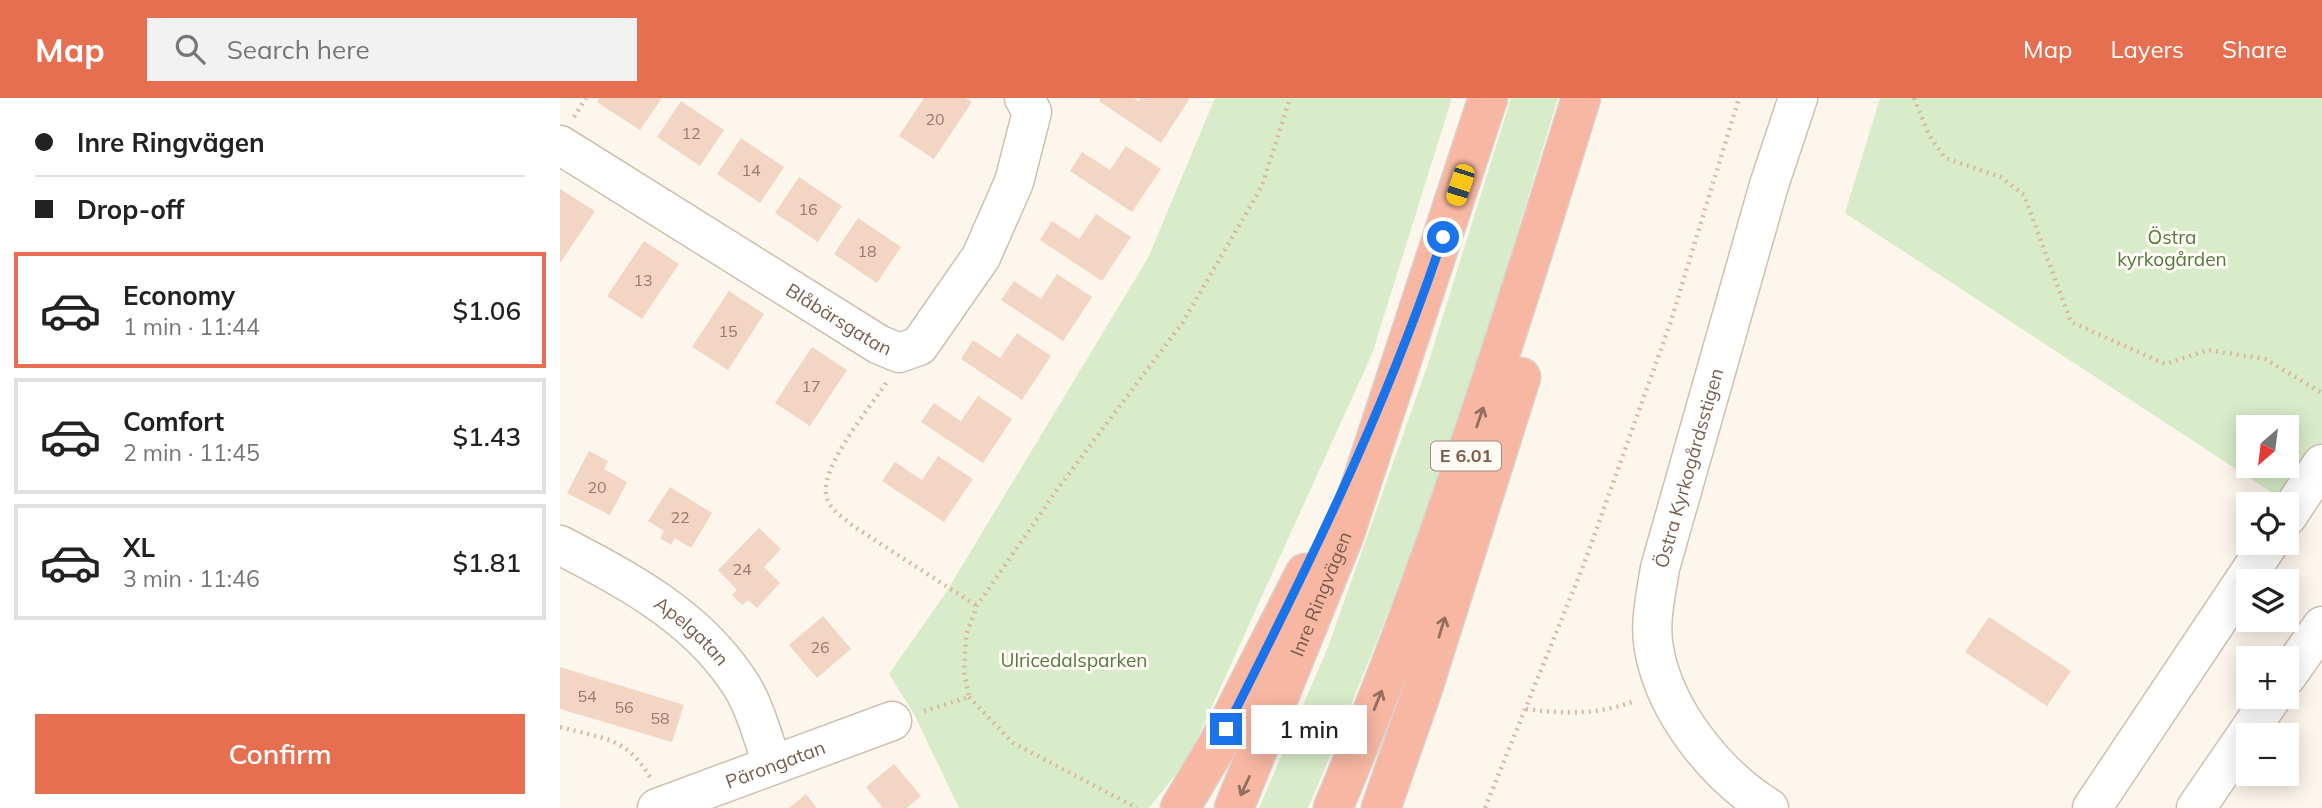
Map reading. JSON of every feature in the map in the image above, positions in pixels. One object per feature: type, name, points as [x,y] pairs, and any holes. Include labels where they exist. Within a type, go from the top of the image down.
[{"type":"highway","name":"Inre Ringvägen","points":[[1234,808],[1344,536],[1488,98]]},
{"type":"highway","name":"E 6.01","points":[[1333,808],[1402,639],[1503,350],[1581,98]]},
{"type":"highway","points":[[1381,808],[1423,688],[1527,356],[1572,196],[1594,98]]},
{"type":"highway","points":[[1180,808],[1217,746],[1292,600],[1414,324]]},
{"type":"street","name":"Blåbärsgatan","points":[[560,145],[878,344],[899,354],[919,346],[981,257],[1014,183],[1032,112],[1024,98]]},
{"type":"street","name":"Östra Kyrkogårdsstigen","points":[[1769,808],[1754,799],[1697,741],[1667,689],[1654,649],[1653,619],[1660,568],[1769,185],[1798,98]]},
{"type":"street","points":[[2299,499],[2322,464]]},
{"type":"street","name":"Apelgatan","points":[[560,545],[656,599],[701,633],[739,681],[772,763]]},
{"type":"street","points":[[2092,808],[2261,555]]},
{"type":"street","points":[[2299,659],[2322,626]]},
{"type":"street","points":[[2196,808],[2264,709]]},
{"type":"street","name":"Pärongatan","points":[[662,806],[772,763],[892,721]]},
{"type":"path","points":[[1137,808],[1013,743],[969,697],[964,672],[966,635],[977,606],[1059,487],[1184,322],[1262,186],[1290,98]]},
{"type":"path","points":[[1485,808],[1584,565],[1670,324],[1739,98]]},
{"type":"path","points":[[1914,98],[1929,135],[1945,158],[2001,177],[2024,195],[2071,322],[2165,364],[2208,351],[2265,359],[2322,393]]},
{"type":"path","points":[[899,354],[892,375],[831,467],[825,484],[827,499],[836,512],[853,526],[977,606]]},
{"type":"path","points":[[1526,709],[1563,714],[1610,710],[1667,689]]},
{"type":"path","points":[[892,721],[969,697]]},
{"type":"path","points":[[560,727],[624,744],[637,755],[662,806]]},
{"type":"green space","name":"Ulricedalsparken","points":[[1215,98],[1452,98],[1372,354],[1188,759],[1149,808],[959,808],[914,714],[889,674],[945,594],[1148,258]]},
{"type":"green space","points":[[1511,98],[1558,98],[1482,345],[1433,492],[1373,651],[1308,808],[1259,808],[1328,647],[1427,367]]},
{"type":"green space","name":"Östra kyrkogården","points":[[1880,98],[2322,98],[2322,465],[2299,500],[2299,492],[2271,492],[2250,478],[2300,478],[2300,415],[2236,415],[2236,469],[1845,213]]},
{"type":"building","points":[[600,98],[662,98],[640,130],[597,102]]},
{"type":"building","points":[[924,98],[966,98],[972,102],[934,159],[899,136]]},
{"type":"building","points":[[1101,98],[1134,98],[1139,101],[1140,98],[1190,98],[1161,143],[1099,101]]},
{"type":"building","points":[[681,101],[724,130],[700,166],[657,137]]},
{"type":"building","points":[[741,138],[784,167],[760,203],[717,174]]},
{"type":"building","points":[[1126,146],[1161,169],[1132,212],[1070,171],[1082,152],[1110,170]]},
{"type":"building","points":[[799,177],[842,206],[818,242],[775,213]]},
{"type":"building","points":[[560,189],[595,211],[560,263]]},
{"type":"building","points":[[1096,214],[1131,237],[1102,281],[1040,240],[1052,221],[1079,239]]},
{"type":"building","points":[[858,218],[901,247],[877,283],[834,254]]},
{"type":"building","points":[[644,241],[679,264],[642,319],[607,296]]},
{"type":"building","points":[[1057,274],[1092,297],[1063,341],[1001,300],[1014,281],[1041,299]]},
{"type":"building","points":[[729,291],[764,314],[728,370],[692,347]]},
{"type":"building","points":[[1017,333],[1051,356],[1022,400],[961,359],[973,340],[1000,358]]},
{"type":"building","points":[[812,347],[847,370],[810,426],[775,403]]},
{"type":"building","points":[[978,396],[1012,419],[983,463],[921,422],[934,403],[961,421]]},
{"type":"building","points":[[589,451],[608,461],[604,469],[627,482],[610,515],[567,493]]},
{"type":"building","points":[[938,456],[973,479],[944,522],[882,481],[895,462],[922,480]]},
{"type":"building","points":[[670,487],[712,513],[691,548],[675,538],[671,545],[660,538],[664,531],[648,521]]},
{"type":"building","points":[[759,528],[781,549],[764,567],[780,583],[757,608],[748,600],[742,605],[732,595],[737,590],[718,570]]},
{"type":"building","points":[[823,616],[851,649],[817,678],[789,645]]},
{"type":"building","points":[[1989,617],[2071,671],[2047,706],[1965,652]]},
{"type":"building","points":[[560,667],[684,705],[672,742],[560,709]]},
{"type":"building","points":[[894,764],[921,796],[907,808],[883,808],[866,787]]},
{"type":"building","points":[[806,794],[817,808],[789,808]]},
{"type":"route","points":[[1226,729],[1304,575],[1414,324],[1443,237]]}]
